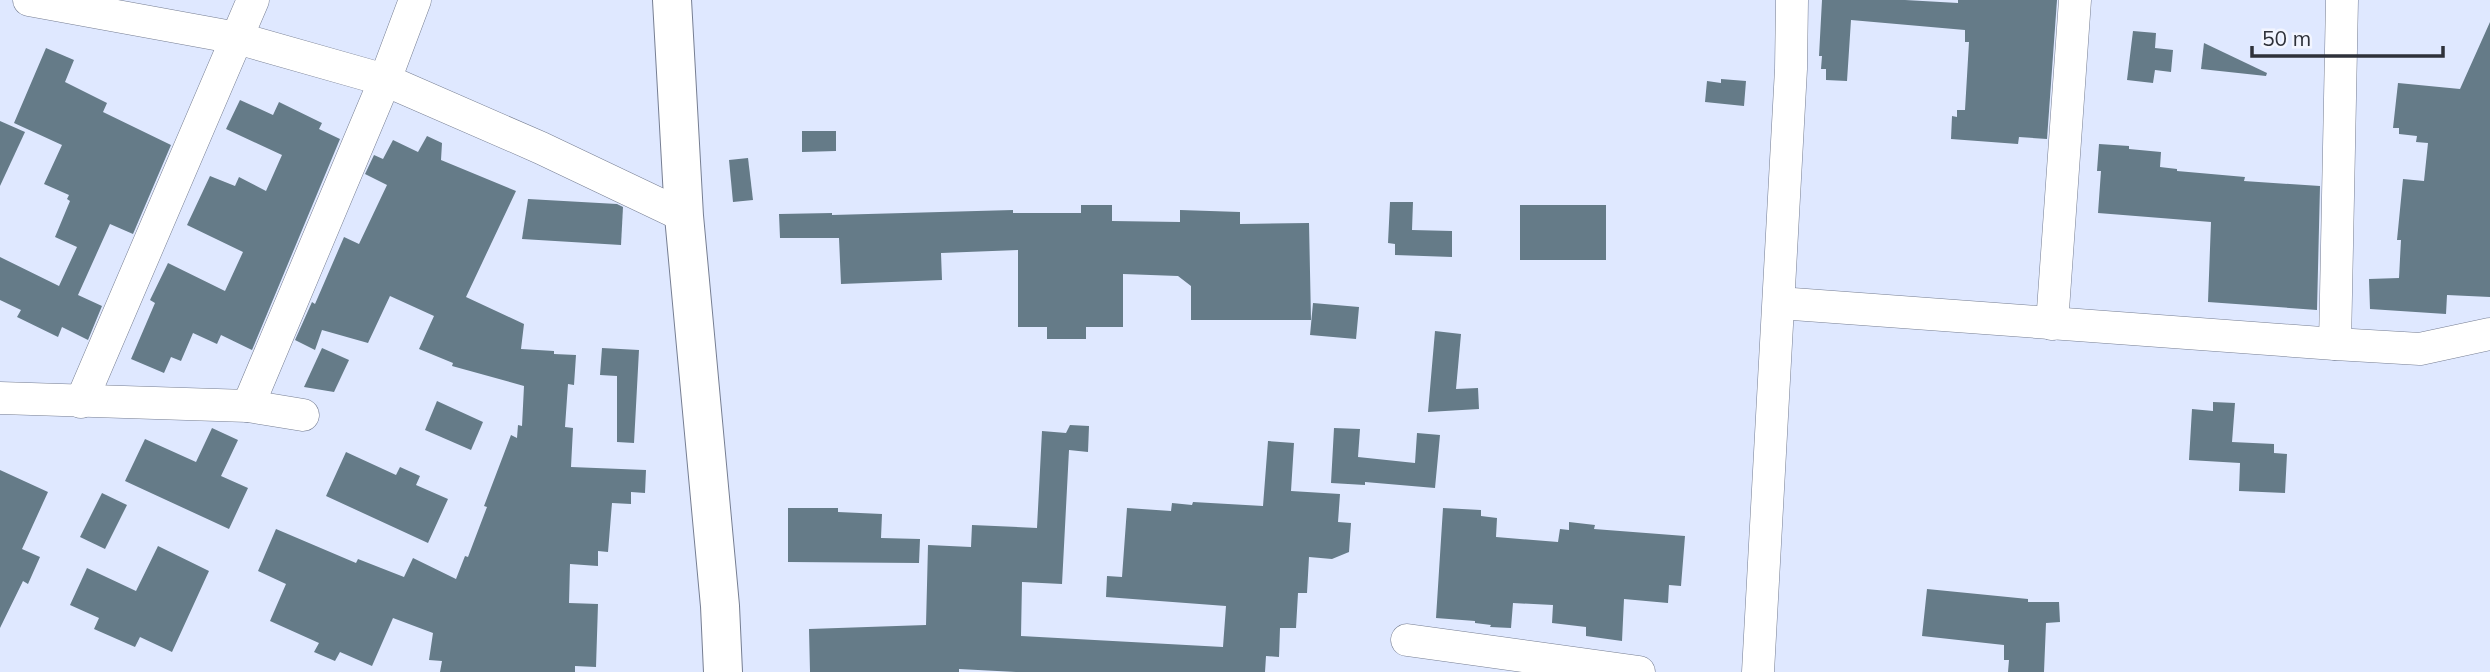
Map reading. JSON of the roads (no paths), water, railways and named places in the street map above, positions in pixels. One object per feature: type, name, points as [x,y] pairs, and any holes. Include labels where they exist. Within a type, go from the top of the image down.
[{"type":"street","points":[[29,0],[237,38],[385,80],[541,148],[684,216]]},
{"type":"street","points":[[81,402],[253,0]]},
{"type":"street","points":[[248,406],[385,80],[415,0]]},
{"type":"street","points":[[672,0],[684,216],[720,606],[723,672]]},
{"type":"street","points":[[1758,672],[1791,69],[1792,0]]},
{"type":"street","points":[[2052,324],[2075,0]]},
{"type":"street","points":[[2335,344],[2342,0]]},
{"type":"street","points":[[1779,303],[2420,348],[2490,334]]},
{"type":"street","points":[[0,398],[248,406],[303,415]]},
{"type":"street","points":[[1408,640],[1639,672]]}]
